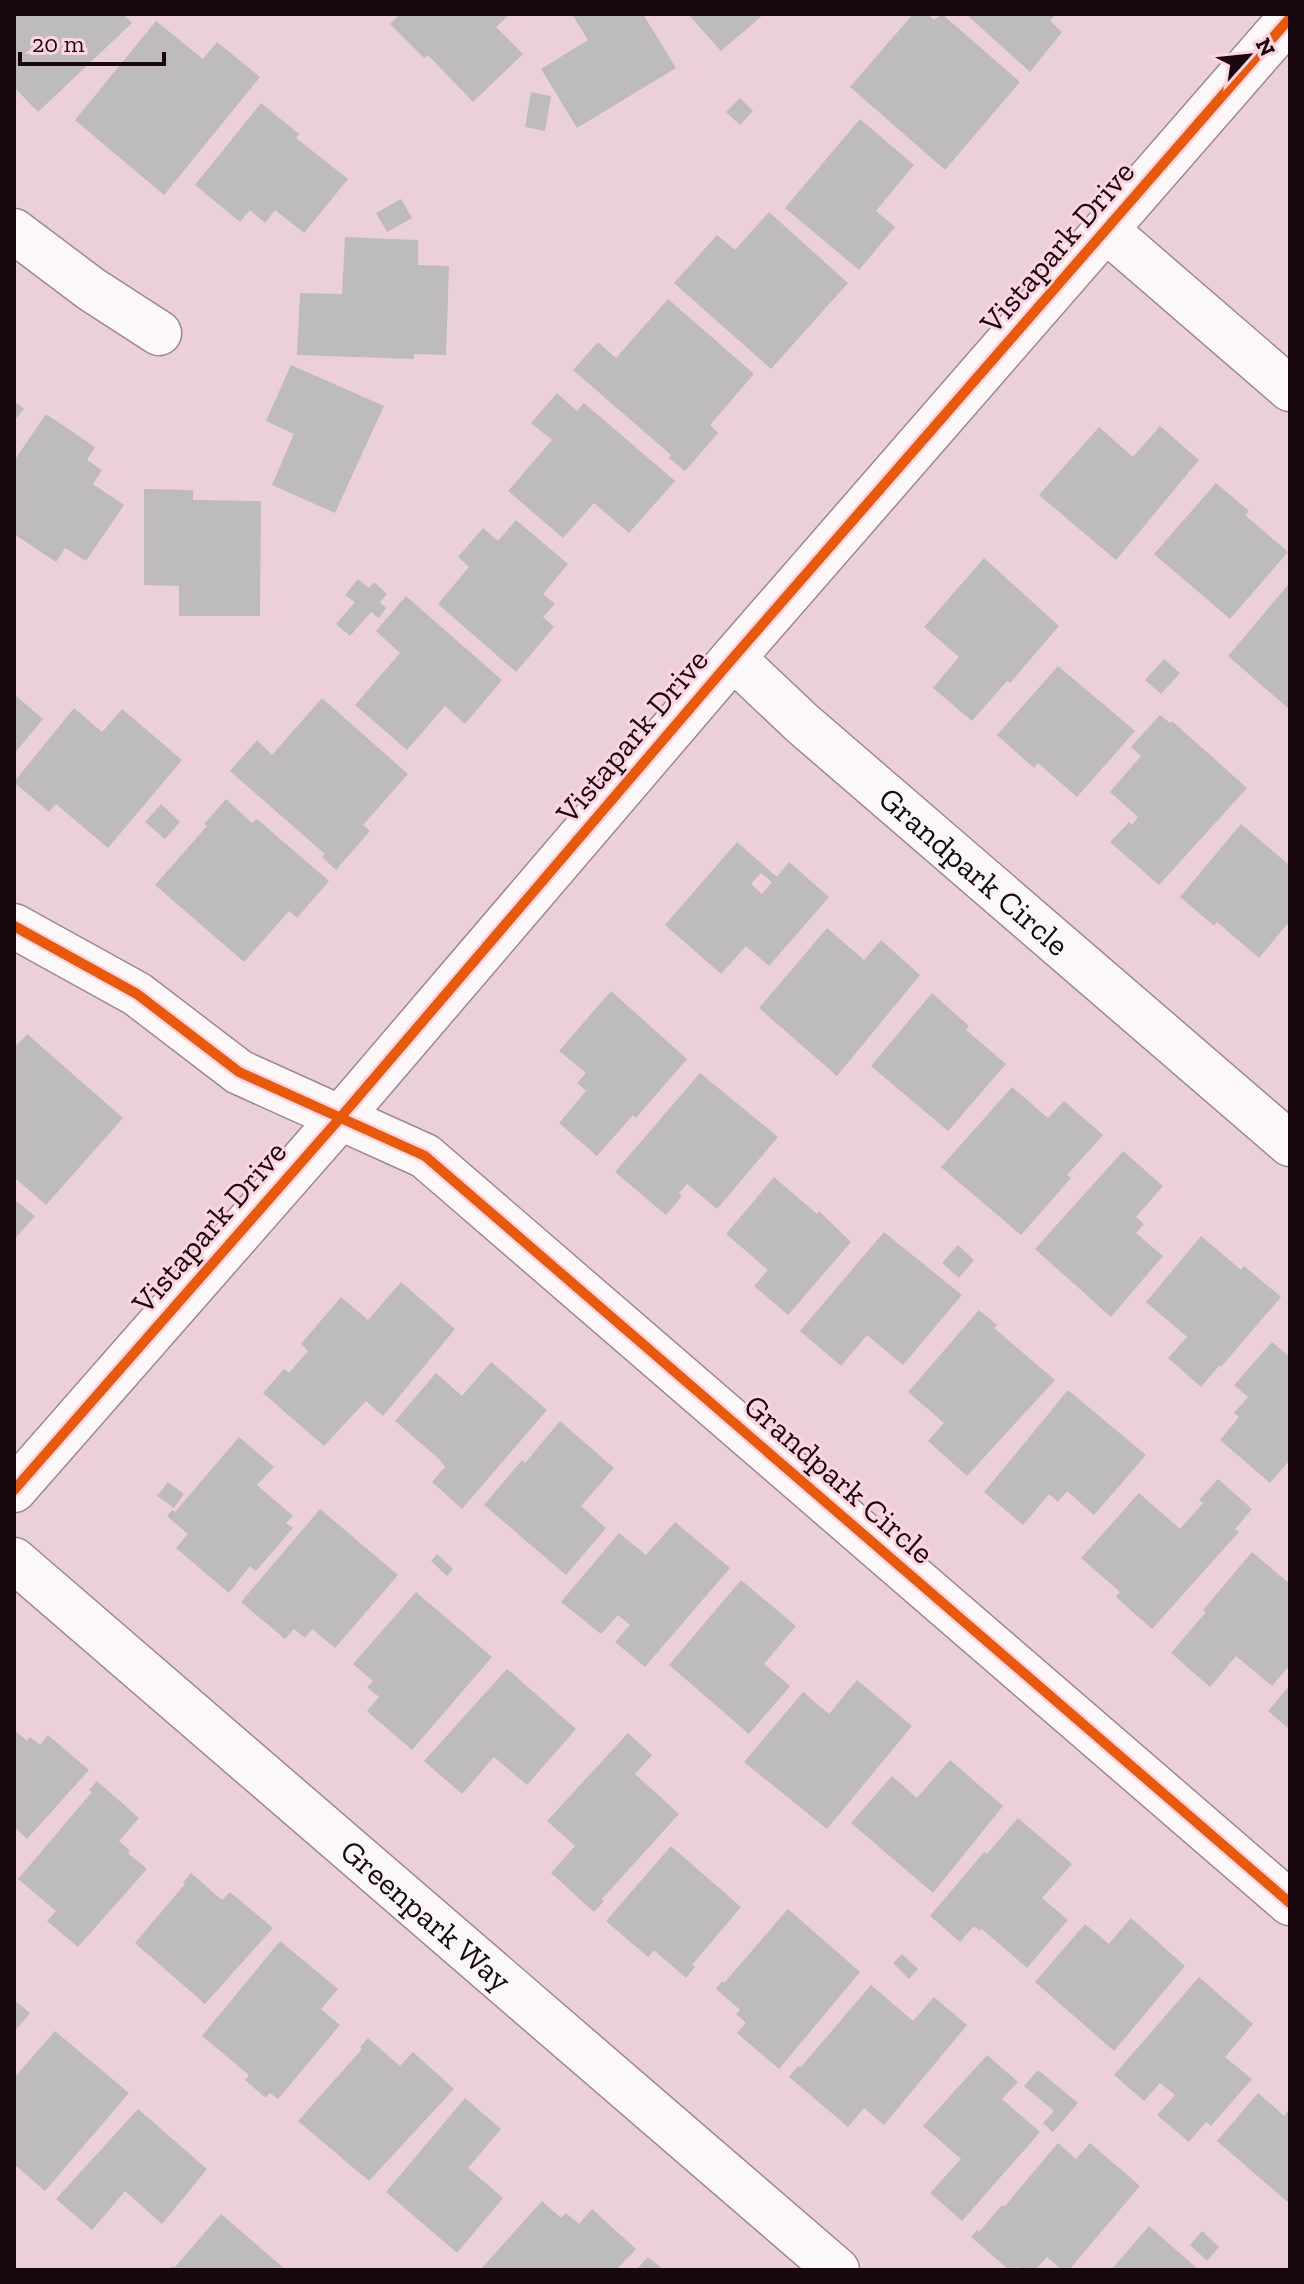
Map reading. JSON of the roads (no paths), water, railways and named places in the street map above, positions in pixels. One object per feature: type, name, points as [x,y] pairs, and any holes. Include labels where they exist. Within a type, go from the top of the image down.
[{"type":"street","name":"Vistapark Drive","points":[[14,1490],[340,1118],[733,658],[1290,18]]},
{"type":"street","points":[[1106,230],[1290,389]]},
{"type":"street","points":[[14,231],[91,289],[159,333]]},
{"type":"street","name":"Grandpark Circle","points":[[733,658],[803,724],[1290,1144]]},
{"type":"street","name":"Grandpark Circle","points":[[14,926],[137,994],[239,1072],[425,1156],[1290,1903]]},
{"type":"street","name":"Greenpark Way","points":[[14,1560],[837,2270]]}]
